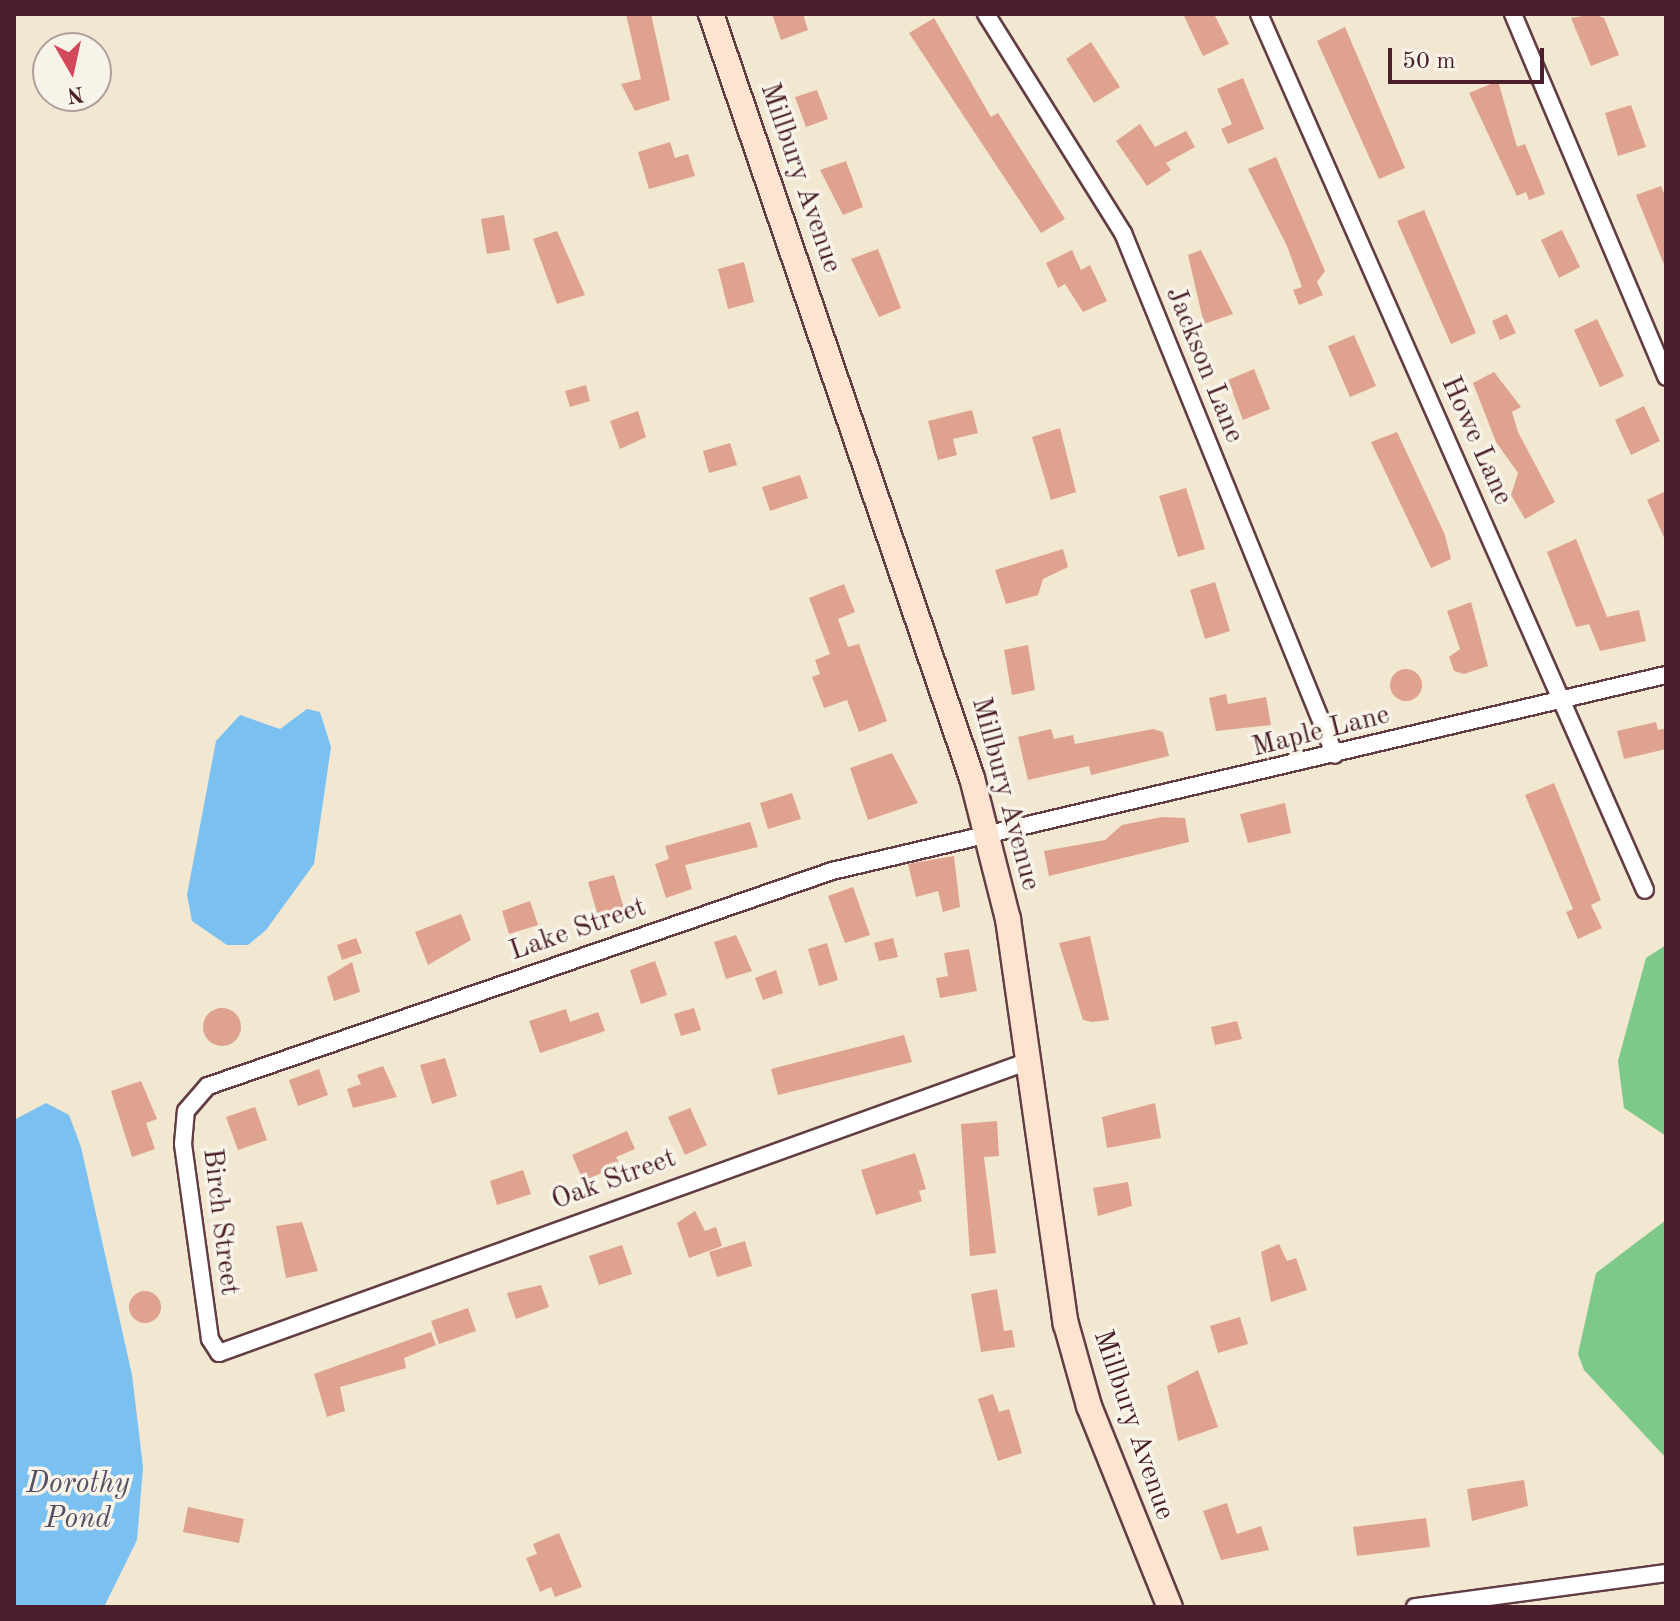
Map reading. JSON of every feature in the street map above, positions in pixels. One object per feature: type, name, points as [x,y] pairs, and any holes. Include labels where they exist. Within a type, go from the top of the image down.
[{"type":"main road","name":"Millbury Avenue","points":[[711,14],[928,634],[986,830],[1029,1061],[1066,1324],[1089,1406],[1170,1607]]},
{"type":"street","name":"Jackson Lane","points":[[986,14],[1123,233],[1335,755]]},
{"type":"street","name":"Howe Lane","points":[[1259,14],[1645,890]]},
{"type":"street","points":[[1513,14],[1666,377]]},
{"type":"street","name":"Maple Lane","points":[[986,830],[1335,755],[1666,675]]},
{"type":"street","name":"Lake Street","points":[[194,1096],[222,1079],[832,871],[986,830]]},
{"type":"street","name":"Oak Street","points":[[219,1353],[1029,1061]]},
{"type":"street","name":"Birch Street","points":[[194,1096],[184,1123],[185,1190],[219,1353]]},
{"type":"street","points":[[1415,1607],[1666,1573]]},
{"type":"green space","points":[[1666,945],[1666,1136],[1624,1108],[1618,1061],[1646,958]]},
{"type":"green space","points":[[1666,1220],[1666,1458],[1584,1370],[1578,1354],[1596,1273]]},
{"type":"water","points":[[307,709],[320,712],[331,747],[314,864],[266,930],[248,945],[227,945],[192,921],[187,895],[216,741],[240,715],[280,729]]},
{"type":"water","name":"Dorothy Pond","points":[[46,1103],[69,1115],[81,1147],[132,1375],[143,1467],[137,1540],[104,1607],[14,1607],[14,1120]]},
{"type":"building","points":[[626,14],[651,14],[670,100],[635,111],[621,84],[641,79]]},
{"type":"building","points":[[772,14],[803,14],[808,30],[781,40]]},
{"type":"building","points":[[1183,14],[1214,14],[1229,44],[1203,56]]},
{"type":"building","points":[[1594,14],[1604,18],[1619,55],[1591,66],[1571,18]]},
{"type":"building","points":[[934,18],[991,117],[998,113],[1065,219],[1041,233],[909,33]]},
{"type":"building","points":[[1345,27],[1405,168],[1379,179],[1317,41]]},
{"type":"building","points":[[1091,42],[1120,87],[1094,103],[1066,59]]},
{"type":"building","points":[[1243,78],[1264,129],[1228,144],[1221,129],[1232,124],[1217,89]]},
{"type":"building","points":[[1498,81],[1517,147],[1525,144],[1545,194],[1529,200],[1526,192],[1517,196],[1469,93]]},
{"type":"building","points":[[817,90],[828,119],[806,127],[795,97]]},
{"type":"building","points":[[1631,105],[1646,147],[1618,156],[1605,113]]},
{"type":"building","points":[[1140,124],[1155,147],[1186,131],[1195,147],[1166,163],[1171,170],[1147,186],[1116,141]]},
{"type":"building","points":[[670,142],[675,158],[688,154],[695,176],[649,189],[638,152]]},
{"type":"building","points":[[1276,157],[1325,271],[1317,282],[1323,295],[1299,305],[1293,290],[1302,287],[1287,246],[1248,169]]},
{"type":"building","points":[[846,161],[863,207],[843,215],[820,170]]},
{"type":"building","points":[[1661,186],[1666,198],[1665,267],[1636,195]]},
{"type":"building","points":[[1424,210],[1476,333],[1451,344],[1397,221]]},
{"type":"building","points":[[504,215],[510,250],[487,254],[481,219]]},
{"type":"building","points":[[1562,230],[1580,267],[1559,278],[1541,240]]},
{"type":"building","points":[[557,231],[585,295],[557,304],[533,239]]},
{"type":"building","points":[[878,249],[901,308],[879,317],[851,259]]},
{"type":"building","points":[[1072,250],[1081,270],[1090,265],[1107,301],[1083,312],[1065,284],[1058,288],[1046,263]]},
{"type":"building","points":[[1201,250],[1233,314],[1204,324],[1188,255]]},
{"type":"building","points":[[744,262],[754,302],[728,309],[718,269]]},
{"type":"building","points":[[1507,314],[1516,333],[1500,340],[1492,321]]},
{"type":"building","points":[[1597,319],[1624,376],[1600,387],[1574,330]]},
{"type":"building","points":[[1354,335],[1376,386],[1350,397],[1328,346]]},
{"type":"building","points":[[1254,369],[1270,409],[1243,420],[1228,380]]},
{"type":"building","points":[[1494,372],[1521,407],[1512,412],[1518,432],[1555,502],[1525,519],[1511,495],[1518,473],[1496,442],[1473,383]]},
{"type":"building","points":[[586,385],[590,401],[570,407],[565,391]]},
{"type":"building","points":[[1644,406],[1660,441],[1631,455],[1615,420]]},
{"type":"building","points":[[972,410],[978,433],[953,439],[957,455],[938,460],[928,421]]},
{"type":"building","points":[[638,411],[646,437],[620,449],[610,421]]},
{"type":"building","points":[[1060,428],[1076,492],[1051,500],[1032,437]]},
{"type":"building","points":[[1397,432],[1445,535],[1451,559],[1431,568],[1371,442]]},
{"type":"building","points":[[730,443],[737,465],[709,473],[703,451]]},
{"type":"building","points":[[800,475],[808,498],[770,511],[762,487]]},
{"type":"building","points":[[1186,488],[1205,549],[1178,557],[1159,496]]},
{"type":"building","points":[[1666,491],[1666,542],[1647,500]]},
{"type":"building","points":[[1576,539],[1607,617],[1639,610],[1646,641],[1600,651],[1589,624],[1576,627],[1547,552]]},
{"type":"building","points":[[1063,549],[1068,567],[1043,579],[1038,595],[1006,604],[995,570]]},
{"type":"building","points":[[1215,582],[1230,631],[1205,639],[1190,590]]},
{"type":"building","points":[[844,584],[855,612],[838,619],[848,647],[859,644],[887,721],[859,732],[847,700],[824,708],[812,677],[820,674],[815,660],[830,654],[809,598]]},
{"type":"building","points":[[1471,602],[1488,666],[1464,674],[1454,671],[1449,657],[1460,649],[1447,611]]},
{"type":"building","points":[[1028,645],[1035,690],[1012,695],[1004,650]]},
{"type":"building","points":[[1406,669],[1417,674],[1422,685],[1417,696],[1406,701],[1395,696],[1390,685],[1395,674]]},
{"type":"building","points":[[1226,694],[1228,704],[1266,697],[1271,725],[1216,731],[1209,698]]},
{"type":"building","points":[[1656,722],[1658,730],[1666,728],[1666,749],[1624,759],[1617,731]]},
{"type":"building","points":[[1051,729],[1054,739],[1073,735],[1075,744],[1153,729],[1163,732],[1169,756],[1091,775],[1089,766],[1028,780],[1018,737]]},
{"type":"building","points":[[892,753],[918,803],[868,820],[850,768]]},
{"type":"building","points":[[1554,783],[1601,900],[1591,905],[1602,928],[1578,939],[1566,912],[1573,909],[1525,795]]},
{"type":"building","points":[[792,793],[801,819],[768,829],[760,803]]},
{"type":"building","points":[[1285,803],[1291,833],[1248,843],[1240,814]]},
{"type":"building","points":[[1162,817],[1185,818],[1189,842],[1049,876],[1044,851],[1105,840],[1122,825]]},
{"type":"building","points":[[750,822],[758,847],[685,865],[692,889],[666,898],[655,864],[669,859],[665,846]]},
{"type":"building","points":[[954,856],[960,907],[943,912],[938,891],[916,897],[908,864]]},
{"type":"building","points":[[614,875],[624,909],[598,916],[588,882]]},
{"type":"building","points":[[853,887],[870,935],[845,943],[828,896]]},
{"type":"building","points":[[530,901],[538,925],[509,934],[502,911]]},
{"type":"building","points":[[461,914],[471,940],[428,965],[415,932]]},
{"type":"building","points":[[736,935],[752,971],[726,979],[714,942]]},
{"type":"building","points":[[1090,936],[1109,1020],[1083,1020],[1059,943]]},
{"type":"building","points":[[356,938],[362,953],[342,960],[337,945]]},
{"type":"building","points":[[893,938],[898,957],[879,961],[874,943]]},
{"type":"building","points":[[827,943],[838,980],[819,986],[808,949]]},
{"type":"building","points":[[969,949],[977,991],[940,998],[936,978],[948,976],[944,953]]},
{"type":"building","points":[[655,961],[667,995],[641,1004],[630,970]]},
{"type":"building","points":[[352,962],[360,992],[334,1001],[327,977]]},
{"type":"building","points":[[776,970],[783,993],[763,1000],[755,978]]},
{"type":"building","points":[[222,1008],[235,1014],[241,1027],[235,1040],[222,1046],[209,1040],[203,1027],[209,1014]]},
{"type":"building","points":[[694,1008],[701,1030],[681,1036],[674,1014]]},
{"type":"building","points":[[566,1009],[570,1022],[598,1012],[605,1031],[540,1053],[529,1021]]},
{"type":"building","points":[[1237,1021],[1242,1039],[1215,1045],[1211,1027]]},
{"type":"building","points":[[904,1035],[912,1062],[778,1095],[771,1069]]},
{"type":"building","points":[[445,1058],[457,1096],[432,1104],[420,1065]]},
{"type":"building","points":[[383,1066],[397,1097],[353,1108],[347,1089],[361,1084],[357,1075]]},
{"type":"building","points":[[319,1069],[328,1095],[298,1106],[289,1080]]},
{"type":"building","points":[[141,1081],[157,1119],[146,1123],[155,1149],[132,1157],[111,1091]]},
{"type":"building","points":[[1155,1103],[1161,1138],[1107,1148],[1102,1117]]},
{"type":"building","points":[[255,1107],[267,1140],[238,1150],[226,1117]]},
{"type":"building","points":[[690,1108],[707,1145],[685,1155],[668,1117]]},
{"type":"building","points":[[997,1121],[999,1156],[984,1157],[996,1253],[970,1256],[961,1124]]},
{"type":"building","points":[[627,1131],[635,1149],[616,1157],[620,1165],[583,1181],[572,1155]]},
{"type":"building","points":[[915,1153],[926,1189],[919,1191],[922,1201],[876,1215],[861,1170]]},
{"type":"building","points":[[523,1170],[531,1194],[497,1205],[490,1181]]},
{"type":"building","points":[[1128,1182],[1132,1206],[1098,1216],[1093,1188]]},
{"type":"building","points":[[695,1211],[705,1231],[716,1227],[722,1246],[689,1258],[677,1223]]},
{"type":"building","points":[[302,1222],[318,1271],[286,1278],[276,1226]]},
{"type":"building","points":[[745,1241],[752,1266],[717,1277],[709,1252]]},
{"type":"building","points":[[1279,1244],[1287,1261],[1296,1258],[1307,1290],[1271,1302],[1261,1252]]},
{"type":"building","points":[[622,1245],[632,1274],[599,1285],[589,1256]]},
{"type":"building","points":[[541,1285],[549,1307],[516,1319],[507,1293]]},
{"type":"building","points":[[997,1289],[1004,1331],[1012,1330],[1015,1347],[981,1352],[971,1294]]},
{"type":"building","points":[[145,1291],[156,1296],[161,1307],[156,1318],[145,1323],[134,1318],[129,1307],[134,1296]]},
{"type":"building","points":[[468,1308],[476,1331],[439,1344],[431,1321]]},
{"type":"building","points":[[1240,1317],[1248,1344],[1218,1353],[1210,1326]]},
{"type":"building","points":[[431,1332],[436,1345],[404,1358],[406,1368],[340,1387],[345,1411],[327,1417],[314,1374]]},
{"type":"building","points":[[1198,1370],[1218,1427],[1178,1441],[1167,1386]]},
{"type":"building","points":[[993,1394],[999,1412],[1009,1409],[1022,1453],[998,1461],[978,1399]]},
{"type":"building","points":[[1524,1480],[1528,1506],[1472,1521],[1467,1489]]},
{"type":"building","points":[[1227,1503],[1237,1534],[1261,1526],[1269,1550],[1221,1560],[1203,1511]]},
{"type":"building","points":[[188,1507],[244,1519],[239,1543],[183,1532]]},
{"type":"building","points":[[1426,1518],[1430,1547],[1357,1556],[1353,1527]]},
{"type":"building","points":[[559,1533],[582,1587],[555,1597],[551,1587],[540,1592],[526,1558],[537,1554],[533,1544]]}]
